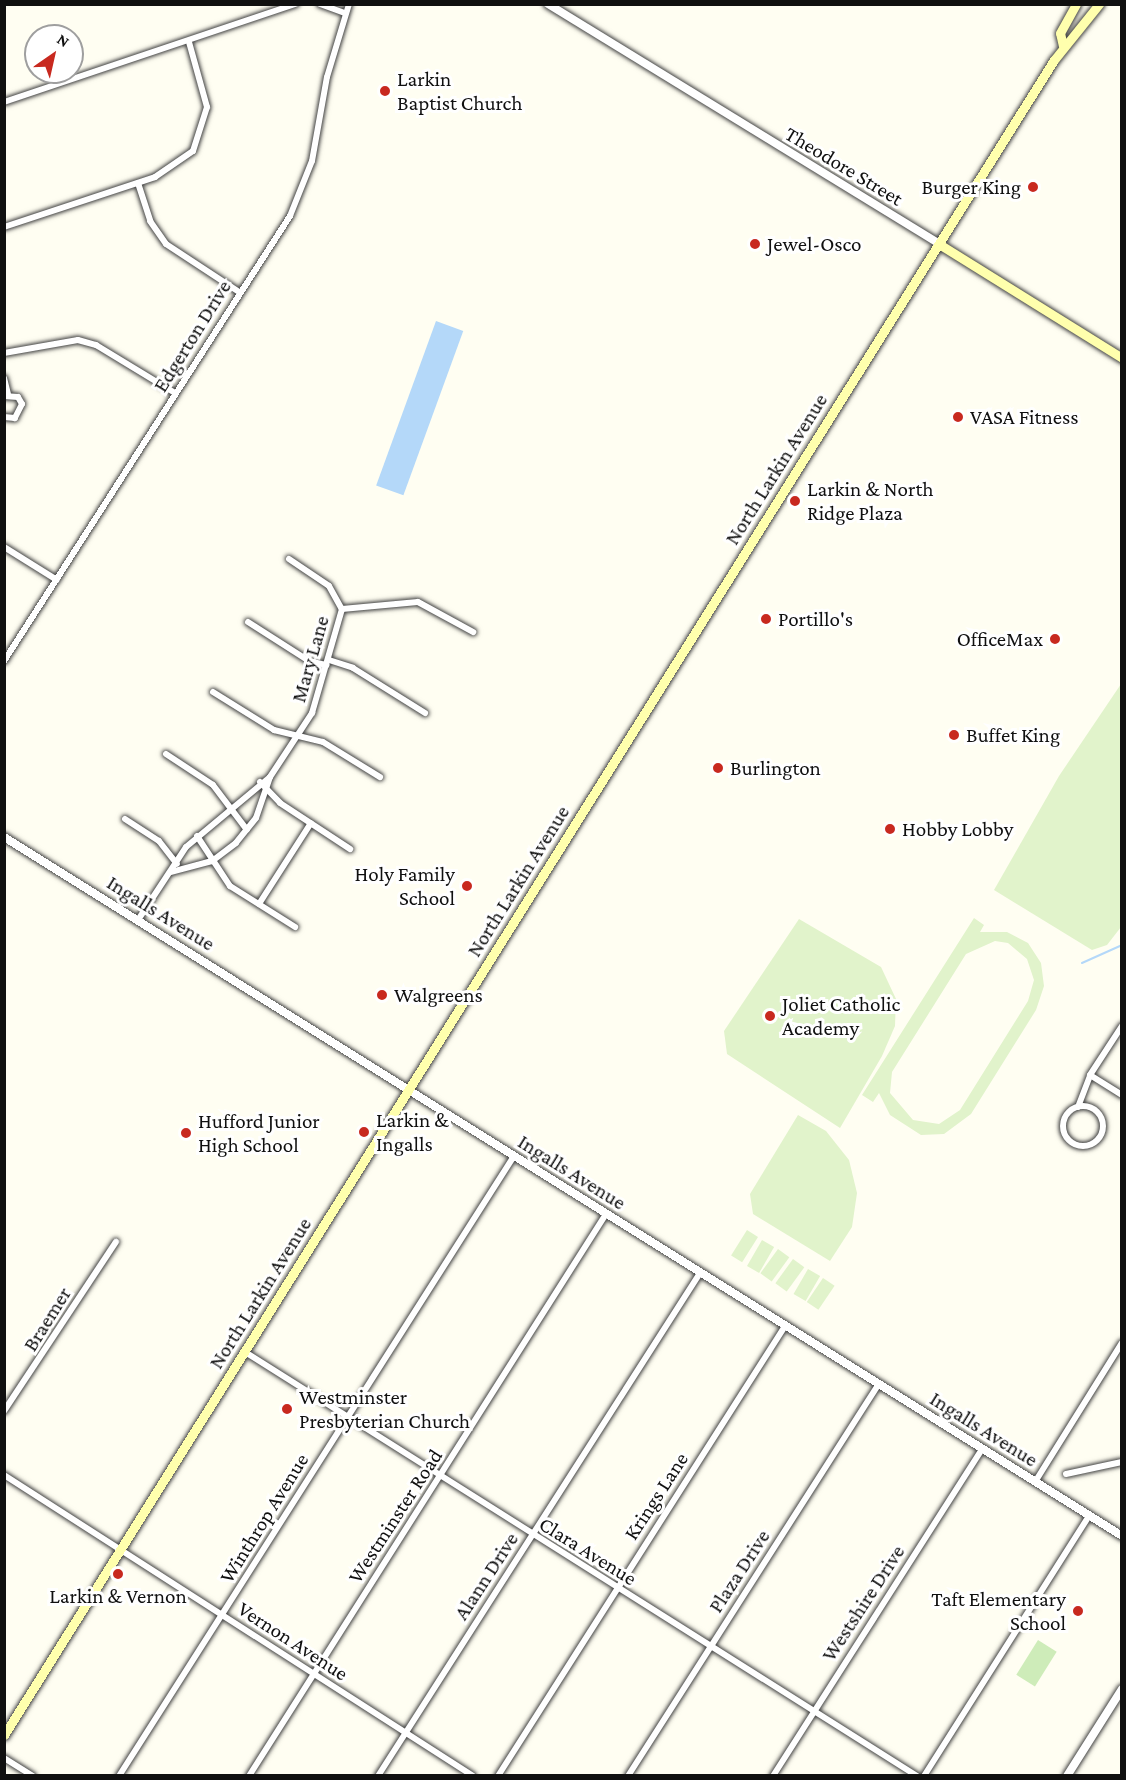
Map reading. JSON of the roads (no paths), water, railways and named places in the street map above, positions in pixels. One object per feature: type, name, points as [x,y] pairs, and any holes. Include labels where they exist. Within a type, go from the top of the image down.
[{"type":"main road","name":"North Larkin Avenue","points":[[1063,46],[1060,33],[1076,4]]},
{"type":"main road","name":"North Larkin Avenue","points":[[4,1735],[1063,46],[1073,42],[1099,4]]},
{"type":"main road","name":"Theodore Street","points":[[939,244],[1122,358]]},
{"type":"street","points":[[4,102],[189,42],[296,4]]},
{"type":"street","points":[[320,4],[345,13]]},
{"type":"street","name":"Edgerton Drive","points":[[4,661],[302,190],[349,4]]},
{"type":"street","name":"Theodore Street","points":[[548,4],[939,244]]},
{"type":"street","points":[[4,227],[138,183],[175,166],[203,133],[207,107],[189,42]]},
{"type":"street","points":[[138,183],[150,221],[166,244],[239,292]]},
{"type":"street","points":[[4,353],[78,340],[96,345],[175,393]]},
{"type":"street","points":[[4,378],[6,395],[18,397],[21,412],[4,417]]},
{"type":"street","points":[[4,547],[57,580]]},
{"type":"street","points":[[289,559],[329,586],[342,609],[418,602],[473,633]]},
{"type":"street","name":"Mary Lane","points":[[138,921],[171,872],[175,861],[197,836],[260,782],[270,777],[300,736],[328,663],[342,609]]},
{"type":"street","points":[[248,622],[309,661],[353,668],[426,713]]},
{"type":"street","points":[[213,692],[274,730],[324,742],[380,777]]},
{"type":"street","points":[[166,754],[213,785],[247,830]]},
{"type":"street","name":"Mary Lane","points":[[171,872],[212,861],[247,830],[268,792],[270,777]]},
{"type":"street","points":[[260,782],[268,792],[350,849]]},
{"type":"street","points":[[125,819],[159,841],[181,869]]},
{"type":"street","points":[[259,904],[311,823]]},
{"type":"street","points":[[197,836],[230,886],[295,927]]},
{"type":"street","name":"Ingalls Avenue","points":[[4,837],[1122,1536]]},
{"type":"street","points":[[1078,1107],[1096,1111],[1103,1122],[1102,1135],[1087,1146],[1073,1145],[1062,1127],[1066,1114],[1078,1107],[1090,1076],[1122,1026]]},
{"type":"street","points":[[1090,1076],[1122,1095]]},
{"type":"street","name":"Winthrop Avenue","points":[[119,1776],[514,1156]]},
{"type":"street","name":"Westminster Road","points":[[249,1776],[606,1214]]},
{"type":"street","name":"Braemer","points":[[4,1411],[116,1242]]},
{"type":"street","name":"Alann Drive","points":[[378,1776],[700,1273]]},
{"type":"street","name":"Krings Lane","points":[[498,1776],[784,1326]]},
{"type":"street","points":[[1035,1482],[1122,1343]]},
{"type":"street","name":"Clara Avenue","points":[[244,1352],[532,1536],[917,1776]]},
{"type":"street","name":"Plaza Drive","points":[[628,1776],[879,1384]]},
{"type":"street","name":"Westshire Drive","points":[[772,1776],[982,1449]]},
{"type":"street","points":[[1066,1474],[1122,1462]]},
{"type":"street","name":"Vernon Avenue","points":[[4,1475],[473,1776]]},
{"type":"street","points":[[924,1776],[1089,1516]]},
{"type":"street","points":[[1067,1776],[1122,1689]]},
{"type":"street","points":[[4,1758],[33,1776]]},
{"type":"water","points":[[436,321],[463,331],[403,495],[376,485]]},
{"type":"waterway","points":[[1082,963],[1122,945]]},
{"type":"place","name":"Larkin Baptist Church","points":[[385,91]]},
{"type":"place","name":"Burger King","points":[[1033,187]]},
{"type":"place","name":"Jewel-Osco","points":[[755,244]]},
{"type":"place","name":"VASA Fitness","points":[[958,417]]},
{"type":"place","name":"Larkin & North Ridge Plaza","points":[[795,501]]},
{"type":"place","name":"Portillo's","points":[[766,619]]},
{"type":"place","name":"OfficeMax","points":[[1055,639]]},
{"type":"place","name":"Buffet King","points":[[954,735]]},
{"type":"place","name":"Burlington","points":[[718,768]]},
{"type":"place","name":"Hobby Lobby","points":[[890,829]]},
{"type":"place","name":"Holy Family School","points":[[467,886]]},
{"type":"place","name":"Walgreens","points":[[382,995]]},
{"type":"place","name":"Joliet Catholic Academy","points":[[770,1016]]},
{"type":"place","name":"Larkin & Ingalls","points":[[364,1132]]},
{"type":"place","name":"Hufford Junior High School","points":[[186,1133]]},
{"type":"place","name":"Westminster Presbyterian Church","points":[[287,1409]]},
{"type":"place","name":"Larkin & Vernon","points":[[118,1574]]},
{"type":"place","name":"Taft Elementary School","points":[[1078,1611]]}]
